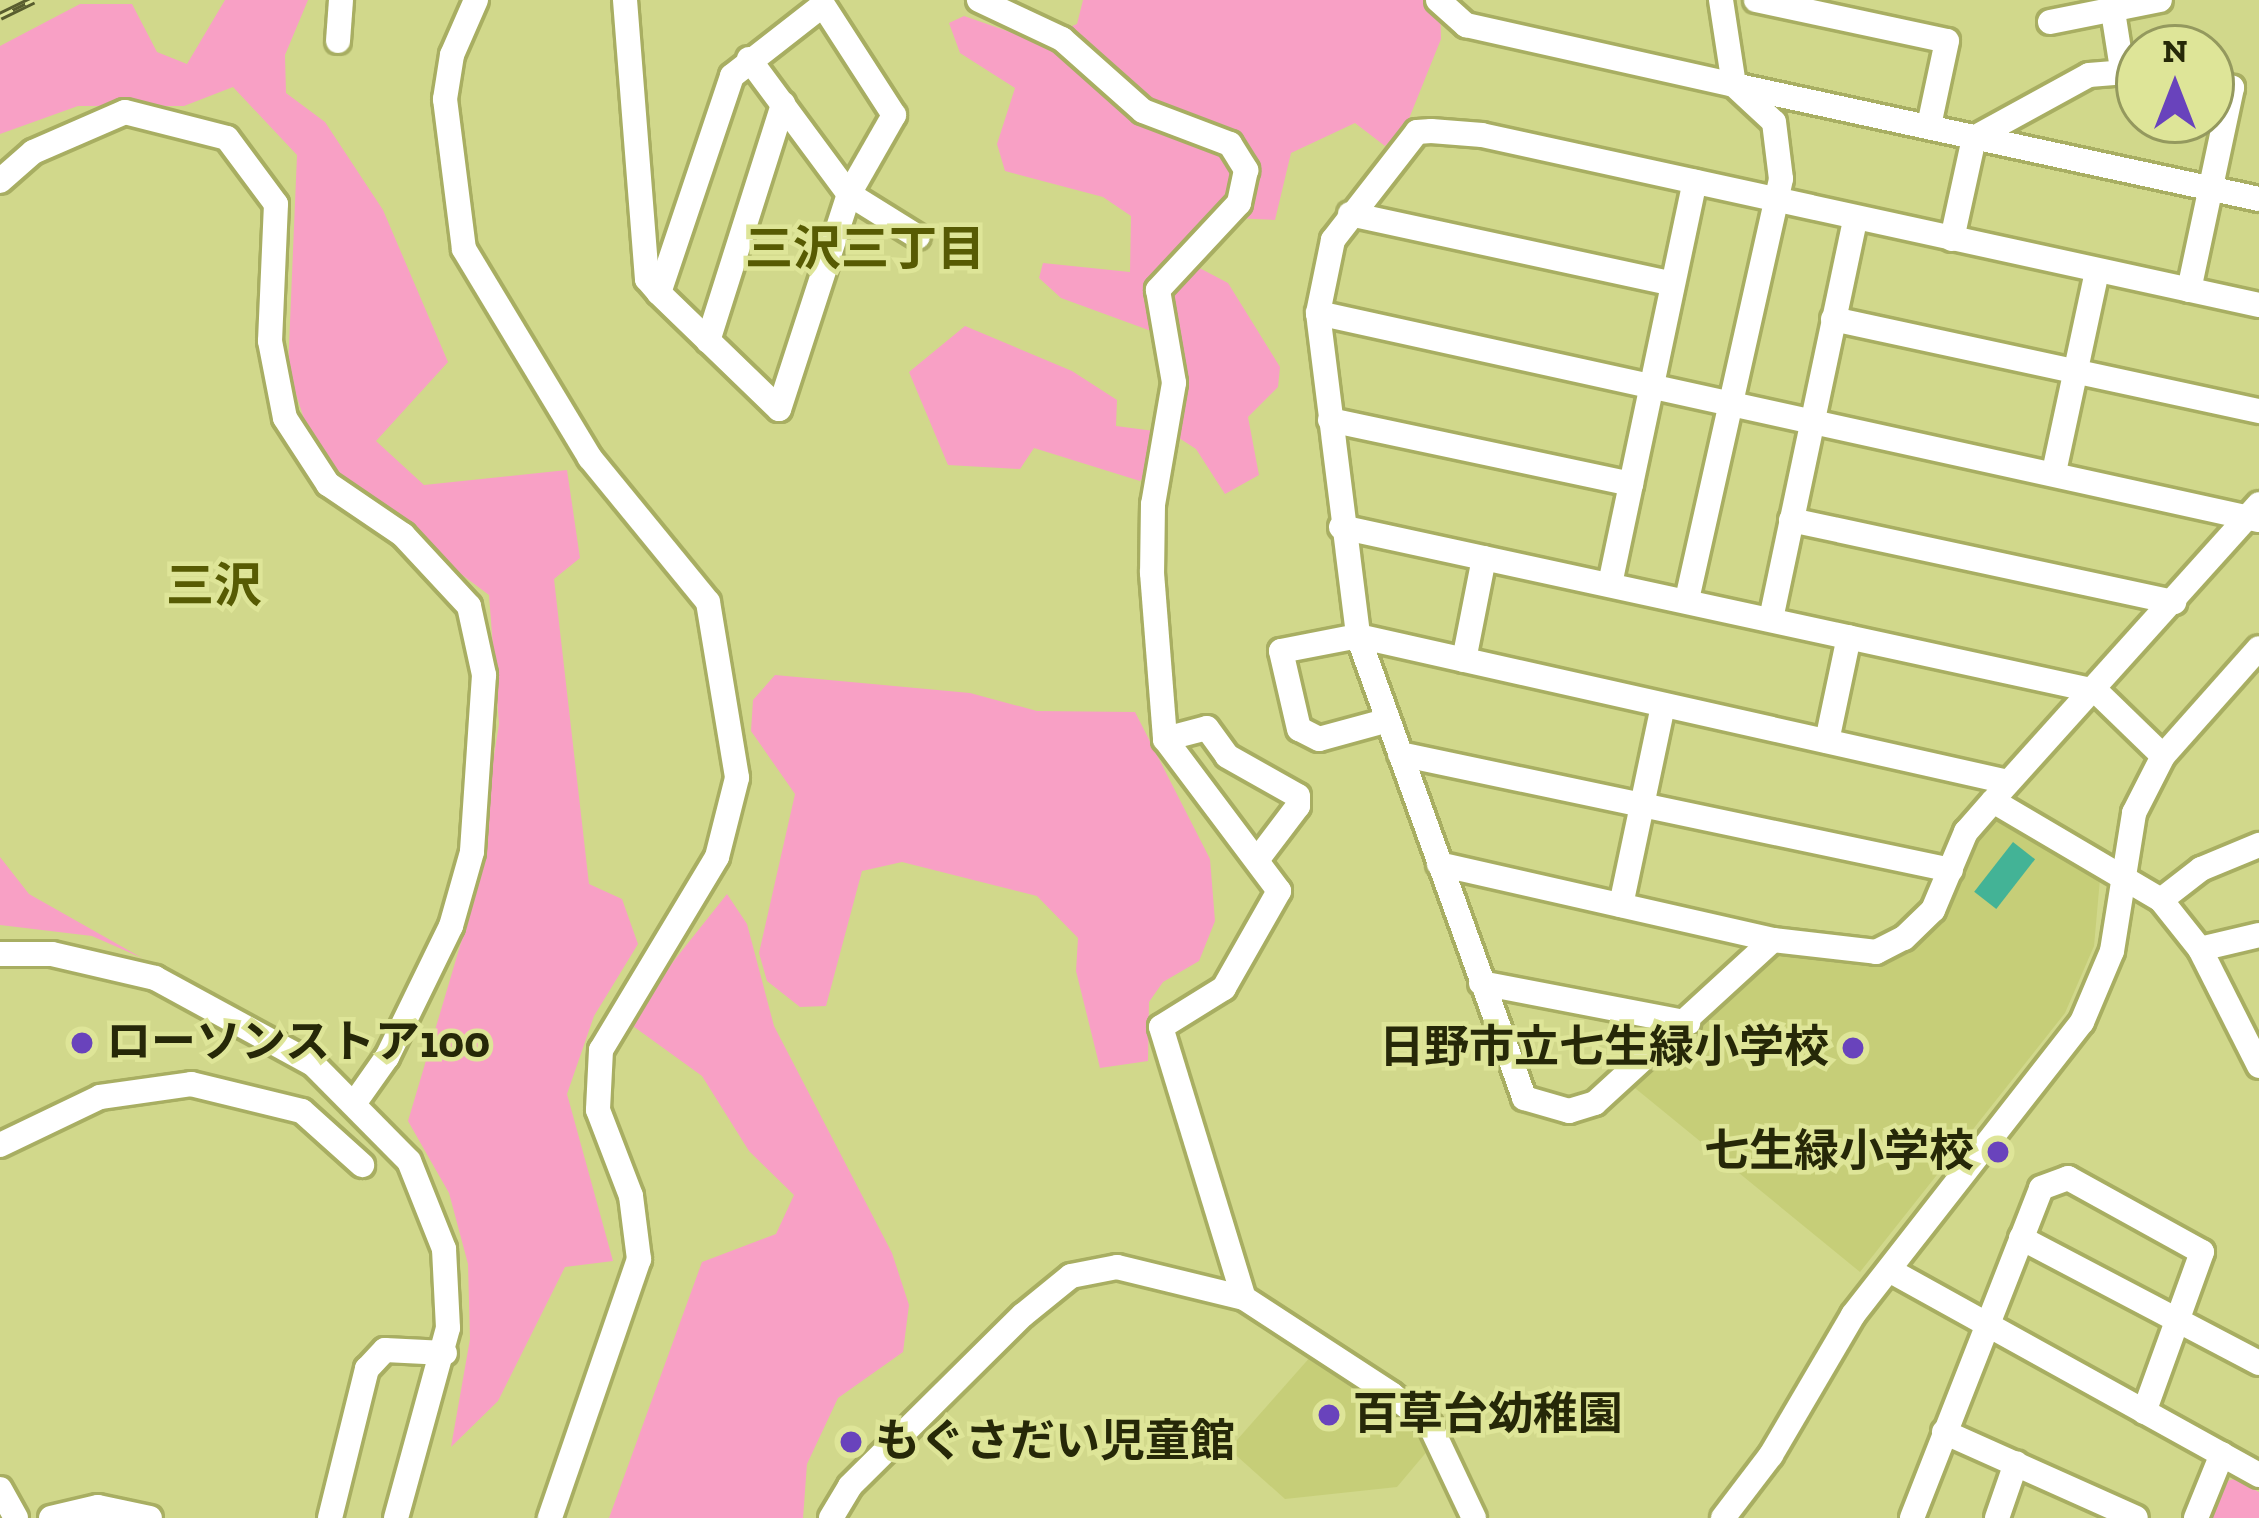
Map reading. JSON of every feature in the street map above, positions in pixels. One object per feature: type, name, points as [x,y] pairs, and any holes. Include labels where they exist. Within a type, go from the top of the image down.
[{"type":"street","points":[[338,41],[341,0]]},
{"type":"street","points":[[476,0],[452,55],[445,99],[464,249],[590,458],[708,602],[737,778],[718,856],[601,1050],[598,1109],[631,1196],[639,1259],[550,1518]]},
{"type":"street","points":[[625,0],[647,279],[659,293],[779,409],[849,194],[894,115],[823,4],[749,59],[732,76],[659,293]]},
{"type":"street","points":[[979,0],[1062,39],[1143,111],[1231,144],[1246,170],[1239,203],[1158,290],[1174,382],[1153,504],[1165,739],[1279,891],[1224,988],[1161,1028],[1244,1298]]},
{"type":"street","points":[[1438,0],[1466,25],[2259,199]]},
{"type":"street","points":[[1687,601],[1783,149],[1774,122],[1734,85],[1721,0]]},
{"type":"street","points":[[1756,0],[1946,40],[1929,126]]},
{"type":"street","points":[[2050,22],[2112,4],[2160,0]]},
{"type":"street","points":[[2112,4],[2118,24]]},
{"type":"street","points":[[749,59],[849,194],[918,237]]},
{"type":"street","points":[[1952,239],[1974,138],[2089,75],[2115,72]]},
{"type":"street","points":[[708,340],[783,104]]},
{"type":"street","points":[[0,181],[33,152],[125,112],[227,138],[276,204],[270,341],[285,418],[328,484],[404,536],[469,606],[484,675],[472,852],[451,926],[387,1057],[356,1101]]},
{"type":"street","points":[[1773,940],[1688,1023],[1595,1103],[1545,1109],[1525,1098],[1358,636],[1318,313],[1334,240],[1350,214],[1417,132],[1431,131],[1695,182],[2259,305]]},
{"type":"street","points":[[2188,290],[2220,144]]},
{"type":"street","points":[[1610,584],[1695,182]]},
{"type":"street","points":[[1350,214],[1673,284]]},
{"type":"street","points":[[1771,619],[1855,218]]},
{"type":"street","points":[[2054,472],[2097,271]]},
{"type":"street","points":[[1318,313],[2257,513]]},
{"type":"street","points":[[1833,319],[2259,411]]},
{"type":"street","points":[[1330,420],[1631,484]]},
{"type":"street","points":[[1439,864],[1773,940],[1876,952],[1934,910],[1966,832],[2257,513]]},
{"type":"street","points":[[1792,520],[2174,602]]},
{"type":"street","points":[[1341,527],[2096,692],[2163,756]]},
{"type":"street","points":[[1464,660],[1484,558]]},
{"type":"street","points":[[1385,721],[1319,739],[1299,729],[1281,651],[1358,636],[1827,741],[2001,791],[2121,879],[2161,900],[2200,949],[2259,1066]]},
{"type":"street","points":[[1827,741],[1849,637]]},
{"type":"street","points":[[1723,1518],[1889,1270],[2082,1022],[2112,951],[2134,813],[2163,756],[2259,648]]},
{"type":"street","points":[[1621,905],[1663,704]]},
{"type":"street","points":[[1165,739],[1207,728],[1228,756],[1298,796],[1257,860]]},
{"type":"street","points":[[1400,754],[1952,870]]},
{"type":"street","points":[[2161,900],[2201,869],[2259,845]]},
{"type":"street","points":[[2200,949],[2259,935]]},
{"type":"street","points":[[0,954],[72,958],[155,978],[314,1064],[356,1101],[409,1161],[430,1202],[447,1273],[445,1352],[396,1518]]},
{"type":"street","points":[[1480,982],[1688,1023]]},
{"type":"street","points":[[302,1111],[328,1081]]},
{"type":"street","points":[[0,1145],[59,1112],[144,1087],[234,1090],[302,1111],[362,1166]]},
{"type":"street","points":[[1912,1518],[2041,1188],[2068,1178],[2202,1252],[2144,1412]]},
{"type":"street","points":[[2021,1238],[2259,1364]]},
{"type":"street","points":[[831,1518],[850,1486],[1023,1315],[1071,1276],[1133,1268],[1244,1298],[1430,1425],[1474,1518]]},
{"type":"street","points":[[1889,1270],[2259,1474]]},
{"type":"street","points":[[330,1518],[374,1359],[410,1346],[445,1352]]},
{"type":"street","points":[[1944,1432],[2016,1463],[2092,1509],[2136,1518]]},
{"type":"street","points":[[2196,1518],[2222,1454]]},
{"type":"street","points":[[1996,1518],[2016,1463]]},
{"type":"street","points":[[0,1489],[16,1518]]},
{"type":"street","points":[[51,1518],[98,1507],[150,1518]]},
{"type":"shaded area","points":[[225,0],[308,0],[285,55],[286,93],[325,122],[383,210],[448,362],[376,441],[424,485],[567,470],[580,558],[554,579],[589,884],[622,899],[638,944],[594,1016],[567,1094],[613,1261],[565,1267],[498,1401],[451,1447],[470,1339],[468,1264],[449,1193],[408,1121],[468,919],[499,724],[489,595],[347,489],[312,443],[288,370],[297,155],[233,87],[184,106],[78,106],[0,134],[0,46],[80,4],[132,4],[157,52],[187,64]]},
{"type":"shaded area","points":[[1083,0],[1440,0],[1441,39],[1406,126],[1385,146],[1355,123],[1291,153],[1275,220],[1208,217],[1171,253],[1228,283],[1280,367],[1278,387],[1248,417],[1259,475],[1225,494],[1196,449],[1179,438],[1140,481],[1034,448],[1020,469],[948,465],[909,372],[965,326],[1072,371],[1117,400],[1116,426],[1154,431],[1176,417],[1183,359],[1173,339],[1061,298],[1039,278],[1043,263],[1130,272],[1131,216],[1103,197],[1005,171],[997,144],[1015,88],[960,53],[949,23],[964,16],[1036,41],[1077,24]]},
{"type":"shaded area","points":[[775,675],[970,693],[1037,711],[1135,712],[1210,859],[1215,921],[1199,961],[1163,982],[1149,1002],[1148,1061],[1100,1068],[1076,971],[1078,938],[1037,896],[902,862],[862,871],[826,1006],[800,1007],[767,981],[759,953],[795,794],[751,731],[753,700]]},
{"type":"shaded area","name":"日野市立七生緑小学校","points":[[1991,815],[2004,815],[2100,879],[2094,946],[2065,1013],[1860,1272],[1630,1084],[1774,950],[1880,960],[1911,945]]},
{"type":"shaded area","points":[[0,857],[29,894],[142,958],[92,936],[0,925]]},
{"type":"shaded area","points":[[727,894],[747,924],[774,1026],[892,1253],[909,1305],[903,1352],[838,1398],[807,1464],[803,1518],[609,1518],[702,1262],[776,1234],[794,1195],[749,1151],[702,1076],[626,1021]]},
{"type":"shaded area","name":"百草台幼稚園","points":[[1312,1355],[1419,1430],[1429,1449],[1397,1487],[1285,1499],[1229,1449]]},
{"type":"shaded area","points":[[2234,1479],[2259,1492],[2259,1518],[2210,1518],[2224,1482]]},
{"type":"water","points":[[2013,842],[2035,859],[1996,909],[1974,892]]},
{"type":"railway","points":[[0,16],[33,0]]},
{"type":"place","name":"ローソンストア100","points":[[82,1043]]},
{"type":"place","name":"日野市立七生緑小学校","points":[[1853,1048]]},
{"type":"place","name":"七生緑小学校","points":[[1998,1152]]},
{"type":"place","name":"百草台幼稚園","points":[[1329,1415]]},
{"type":"place","name":"もぐさだい児童館","points":[[851,1442]]},
{"type":"district","name":"三沢三丁目","points":[[865,249]]},
{"type":"district","name":"三沢","points":[[214,586]]}]
